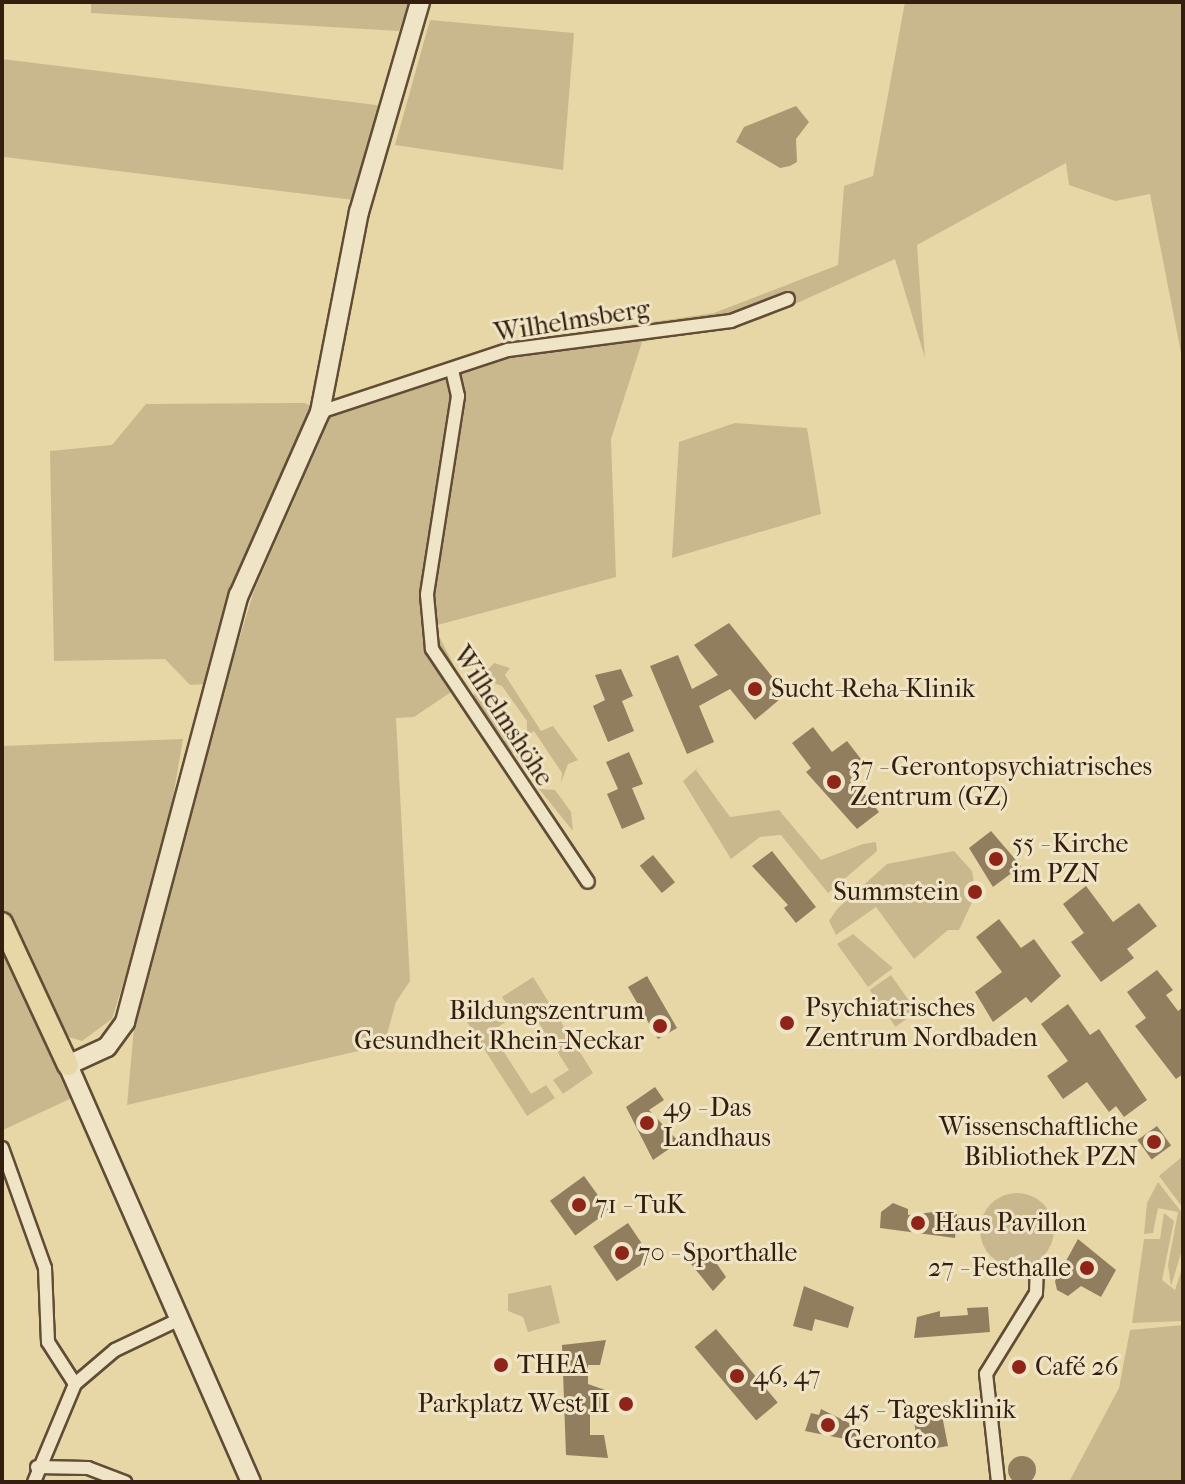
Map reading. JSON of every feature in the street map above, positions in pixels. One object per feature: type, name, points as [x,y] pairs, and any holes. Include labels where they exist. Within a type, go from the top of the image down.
[{"type":"main road","points":[[68,1065],[107,1047],[125,1022],[239,595],[320,412],[359,212],[420,2]]},
{"type":"main road","points":[[2,923],[68,1065],[251,1482]]},
{"type":"street","name":"Wilhelmsberg","points":[[320,412],[508,350],[731,321],[788,299]]},
{"type":"street","name":"Wilhelmshöhe","points":[[452,370],[458,396],[427,615],[432,649],[588,882]]},
{"type":"street","points":[[2,1148],[5,1167],[45,1268],[48,1342],[75,1384]]},
{"type":"street","points":[[998,1482],[993,1464],[986,1374],[1032,1302],[1037,1270]]},
{"type":"street","points":[[34,1482],[37,1467],[75,1384],[115,1350],[178,1320]]},
{"type":"street","points":[[990,1482],[993,1464]]},
{"type":"street","points":[[37,1467],[88,1468],[125,1482]]},
{"type":"shaded area","points":[[91,2],[409,2],[399,31],[91,13]]},
{"type":"shaded area","points":[[905,2],[1183,2],[1183,363],[1150,194],[1115,201],[1069,185],[1066,163],[917,245],[925,358],[895,259],[759,320],[642,342],[611,439],[616,577],[434,626],[463,684],[414,717],[396,718],[410,981],[396,1002],[384,1045],[127,1105],[134,1028],[214,721],[254,591],[332,414],[358,408],[351,398],[501,344],[714,313],[838,265],[844,186],[873,176]]},
{"type":"shaded area","points":[[430,20],[574,33],[563,170],[395,145]]},
{"type":"shaded area","points":[[2,59],[378,105],[366,201],[2,157]]},
{"type":"shaded area","points":[[796,106],[809,122],[796,139],[797,162],[780,168],[736,142],[744,127]]},
{"type":"shaded area","points":[[304,403],[312,406],[250,545],[205,684],[190,685],[165,659],[54,661],[50,451],[112,445],[146,404]]},
{"type":"shaded area","points":[[735,423],[807,428],[821,514],[672,558],[679,442]]},
{"type":"shaded area","points":[[494,663],[510,668],[505,675],[541,731],[553,726],[578,760],[568,764],[561,783],[562,773],[534,731],[527,736],[527,721],[502,686],[480,678]]},
{"type":"shaded area","points":[[477,690],[492,695],[499,704],[491,709],[508,733],[519,736],[523,742],[516,746],[538,779],[551,783],[533,781],[514,753],[504,752],[499,744],[505,740],[471,700]]},
{"type":"shaded area","points":[[183,739],[163,856],[112,1019],[82,1041],[62,1035],[2,908],[2,746]]},
{"type":"shaded area","points":[[701,765],[696,770],[730,817],[779,810],[821,860],[863,844],[876,842],[877,851],[828,893],[781,835],[760,837],[731,859],[683,781]]},
{"type":"shaded area","points":[[539,789],[555,790],[571,812],[573,831]]},
{"type":"shaded area","points":[[954,851],[972,871],[976,894],[959,930],[948,930],[914,959],[876,907],[836,935],[829,921],[837,909],[887,864]]},
{"type":"shaded area","points":[[853,934],[893,968],[868,987],[837,944]]},
{"type":"shaded area","points":[[2,941],[74,1097],[3,1130],[2,1126]]},
{"type":"shaded area","points":[[891,975],[917,1012],[896,1027],[870,990]]},
{"type":"shaded area","points":[[533,977],[593,1073],[563,1094],[553,1080],[569,1070],[529,1008],[515,1016],[502,997]]},
{"type":"shaded area","points":[[494,1001],[507,1021],[491,1032],[531,1094],[546,1085],[555,1098],[527,1116],[465,1019]]},
{"type":"shaded area","points":[[1183,1156],[1183,1208],[1159,1176]]},
{"type":"shaded area","points":[[1158,1182],[1183,1214],[1183,1247],[1171,1286],[1168,1265],[1178,1212],[1158,1208],[1153,1233],[1144,1234],[1147,1203]]},
{"type":"shaded area","points":[[1010,1193],[1024,1193],[1038,1199],[1048,1209],[1054,1230],[1048,1251],[1038,1261],[1024,1267],[1010,1267],[996,1261],[986,1251],[980,1237],[980,1223],[986,1209],[996,1199]]},
{"type":"shaded area","points":[[1164,1213],[1174,1221],[1162,1280],[1175,1290],[1183,1265],[1183,1321],[1132,1323],[1144,1239],[1160,1239]]},
{"type":"shaded area","points":[[551,1285],[560,1323],[528,1332],[523,1317],[508,1311],[508,1294]]},
{"type":"shaded area","points":[[1183,1325],[1183,1482],[1069,1482],[1119,1388],[1130,1330]]},
{"type":"building","name":"Sucht-Reha-Klinik","points":[[729,623],[786,694],[755,720],[730,689],[699,706],[714,742],[687,754],[650,666],[678,655],[692,689],[718,675],[694,645]]},
{"type":"building","points":[[621,669],[633,696],[622,701],[634,731],[608,742],[593,706],[605,700],[595,675]]},
{"type":"building","name":"37 - Gerontopsychiatrisches Zentrum (GZ)","points":[[813,727],[832,752],[847,741],[864,763],[849,774],[879,812],[857,829],[806,772],[811,768],[792,743]]},
{"type":"building","points":[[629,752],[643,784],[632,788],[645,819],[622,829],[607,794],[618,789],[606,762]]},
{"type":"building","name":"55 - Kirche im PZN","points":[[991,831],[1021,866],[993,887],[969,848]]},
{"type":"building","points":[[772,851],[816,907],[796,923],[784,908],[788,905],[752,866]]},
{"type":"building","points":[[653,855],[675,882],[662,893],[640,866]]},
{"type":"building","points":[[1086,886],[1113,922],[1139,903],[1157,926],[1127,949],[1134,958],[1101,982],[1071,942],[1084,933],[1063,904]]},
{"type":"building","points":[[999,919],[1021,948],[1034,939],[1061,976],[1031,1003],[1026,997],[993,1022],[975,992],[1002,972],[976,937]]},
{"type":"building","points":[[1157,970],[1173,990],[1166,995],[1178,1011],[1183,1007],[1183,1074],[1176,1079],[1135,1026],[1146,1018],[1127,992]]},
{"type":"building","points":[[647,976],[677,1028],[658,1039],[628,987]]},
{"type":"building","points":[[1068,1004],[1090,1035],[1099,1029],[1147,1100],[1124,1117],[1116,1106],[1109,1112],[1087,1082],[1063,1099],[1047,1076],[1068,1061],[1041,1024]]},
{"type":"building","name":"49 - Das Landhaus","points":[[655,1087],[664,1100],[649,1110],[679,1142],[653,1160],[626,1107]]},
{"type":"building","name":"Wissenschaftliche Bibliothek PZN","points":[[1157,1126],[1171,1145],[1152,1160],[1138,1140]]},
{"type":"building","name":"71 - TuK","points":[[584,1176],[609,1211],[575,1235],[550,1201]]},
{"type":"building","name":"Haus Pavillon","points":[[893,1203],[908,1209],[908,1215],[951,1210],[957,1214],[955,1238],[880,1228],[881,1212]]},
{"type":"building","name":"70 - Sporthalle","points":[[628,1223],[651,1258],[617,1281],[593,1246]]},
{"type":"building","name":"27 - Festhalle","points":[[1078,1239],[1116,1270],[1101,1297],[1081,1286],[1068,1296],[1057,1290],[1055,1281]]},
{"type":"building","points":[[705,1247],[726,1277],[713,1291],[687,1259]]},
{"type":"building","points":[[804,1286],[854,1307],[848,1328],[815,1319],[812,1331],[793,1326]]},
{"type":"building","points":[[988,1307],[990,1332],[914,1338],[917,1317],[940,1311],[940,1317],[968,1315],[967,1308]]},
{"type":"building","name":"46, 47","points":[[716,1329],[778,1403],[756,1421],[695,1347]]},
{"type":"building","points":[[606,1340],[600,1365],[588,1365],[588,1384],[608,1391],[608,1409],[590,1410],[590,1435],[604,1435],[608,1458],[566,1455],[562,1345]]},
{"type":"building","name":"45 - Tagesklinik Geronto","points":[[821,1409],[859,1428],[855,1441],[805,1431],[811,1413],[819,1415]]},
{"type":"building","points":[[941,1410],[948,1446],[931,1449],[929,1439],[917,1441],[914,1420]]},
{"type":"building","points":[[1022,1456],[1032,1460],[1036,1470],[1032,1480],[1022,1484],[1012,1480],[1008,1470],[1012,1460]]},
{"type":"place","name":"Sucht-Reha-Klinik","points":[[755,689]]},
{"type":"place","name":"37 - Gerontopsychiatrisches Zentrum (GZ)","points":[[834,782]]},
{"type":"place","name":"55 - Kirche im PZN","points":[[996,859]]},
{"type":"place","name":"Summstein","points":[[975,892]]},
{"type":"place","name":"Psychiatrisches Zentrum Nordbaden","points":[[787,1023]]},
{"type":"place","name":"Bildungszentrum Gesundheit Rhein-Neckar","points":[[660,1026]]},
{"type":"place","name":"49 - Das Landhaus","points":[[647,1123]]},
{"type":"place","name":"Wissenschaftliche Bibliothek PZN","points":[[1154,1142]]},
{"type":"place","name":"71 - TuK","points":[[579,1205]]},
{"type":"place","name":"Haus Pavillon","points":[[918,1223]]},
{"type":"place","name":"70 - Sporthalle","points":[[622,1253]]},
{"type":"place","name":"27 - Festhalle","points":[[1087,1268]]},
{"type":"place","name":"THEA","points":[[501,1365]]},
{"type":"place","name":"Café 26","points":[[1019,1367]]},
{"type":"place","name":"46, 47","points":[[737,1376]]},
{"type":"place","name":"Parkplatz West II","points":[[626,1404]]},
{"type":"place","name":"45 - Tagesklinik Geronto","points":[[828,1425]]}]
